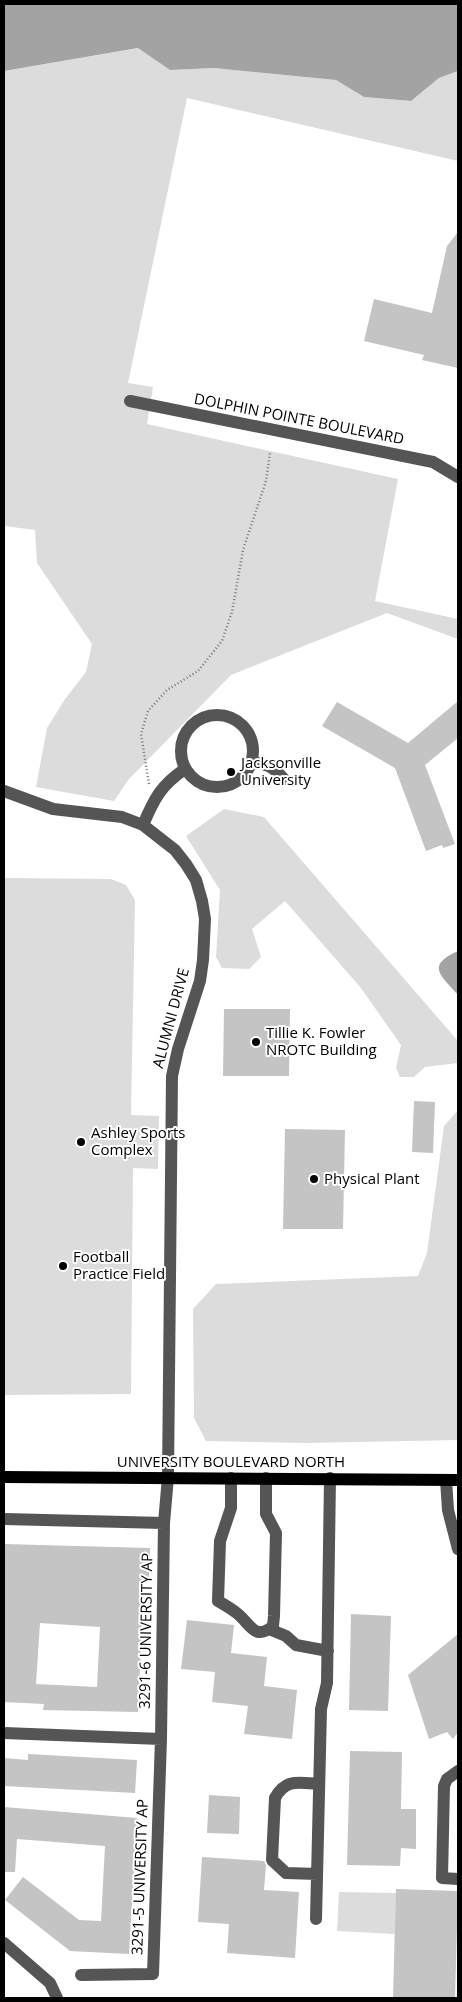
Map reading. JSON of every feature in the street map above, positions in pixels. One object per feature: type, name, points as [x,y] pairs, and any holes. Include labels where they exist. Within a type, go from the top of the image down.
[{"type":"main road","name":"UNIVERSITY BOULEVARD NORTH","points":[[4,1477],[452,1480]]},
{"type":"street","name":"DOLPHIN POINTE BOULEVARD","points":[[130,402],[433,462],[458,477]]},
{"type":"street","points":[[213,714],[226,715],[246,728],[251,739],[253,751],[251,763],[245,773],[236,781],[226,786],[214,787],[202,784],[192,778],[185,769],[180,757],[180,745],[184,734],[196,720],[213,714]]},
{"type":"street","points":[[251,763],[260,762],[270,766],[284,779]]},
{"type":"street","points":[[143,825],[158,792],[170,778],[185,769]]},
{"type":"street","name":"ALUMNI DRIVE","points":[[4,791],[53,809],[122,817],[143,825],[175,850],[186,864],[196,880],[206,919],[200,981],[178,1049],[172,1076],[168,1477],[164,1523]]},
{"type":"street","points":[[231,1478],[231,1508],[220,1541],[218,1602],[239,1614],[250,1628],[257,1632],[266,1632],[273,1626],[274,1616],[276,1533],[266,1514],[266,1478]]},
{"type":"street","points":[[316,1919],[321,1709],[328,1683],[330,1478]]},
{"type":"street","points":[[452,1480],[448,1510],[458,1549]]},
{"type":"street","points":[[4,1519],[164,1523]]},
{"type":"street","name":"3291-6 UNIVERSITY AP","points":[[161,1738],[164,1523]]},
{"type":"street","points":[[269,1629],[286,1636],[296,1645],[328,1651]]},
{"type":"street","points":[[4,1733],[161,1738]]},
{"type":"street","name":"3291-5 UNIVERSITY AP","points":[[81,1975],[153,1974],[161,1738]]},
{"type":"street","points":[[458,1771],[447,1779],[444,1786],[442,1878],[458,1879]]},
{"type":"street","points":[[317,1874],[286,1873],[272,1860],[275,1798],[280,1790],[290,1783],[320,1784]]},
{"type":"street","points":[[4,1943],[50,1983],[58,1998]]},
{"type":"path","points":[[158,792],[148,784],[141,734],[148,711],[167,690],[198,671],[222,641],[232,612],[243,550],[266,481],[270,452]]},
{"type":"shaded area","points":[[4,4],[458,4],[458,71],[439,78],[411,101],[364,97],[336,80],[214,68],[170,70],[138,48],[4,71]]},
{"type":"shaded area","points":[[139,48],[170,70],[214,68],[336,80],[364,97],[411,101],[439,78],[458,71],[458,161],[187,98],[128,383],[153,387],[147,424],[398,479],[375,601],[458,619],[458,639],[387,613],[231,675],[129,779],[114,801],[36,787],[47,728],[65,699],[86,672],[92,644],[37,563],[35,530],[4,526],[4,71]]},
{"type":"shaded area","points":[[224,809],[264,817],[458,1041],[458,1063],[425,1067],[414,1077],[400,1077],[396,1068],[401,1045],[361,988],[285,901],[252,929],[261,957],[249,969],[222,968],[216,957],[220,890],[186,836]]},
{"type":"shaded area","name":"Ashley Sports Complex","points":[[4,878],[111,879],[126,885],[135,900],[131,1115],[159,1116],[158,1169],[133,1168],[131,1394],[4,1395]]},
{"type":"shaded area","points":[[458,951],[458,995],[442,976],[439,966],[448,956]]},
{"type":"shaded area","points":[[458,1110],[458,1440],[305,1443],[206,1441],[194,1418],[193,1309],[216,1284],[418,1276],[427,1253],[444,1126]]},
{"type":"shaded area","points":[[339,1892],[396,1893],[395,1934],[337,1931]]},
{"type":"building","points":[[458,232],[458,368],[422,360],[424,355],[364,341],[374,299],[432,313],[447,246]]},
{"type":"building","points":[[458,701],[458,738],[425,765],[455,844],[443,848],[442,845],[426,851],[395,768],[322,726],[337,702],[408,743]]},
{"type":"building","name":"Tillie K. Fowler NROTC Building","points":[[224,1009],[290,1009],[289,1076],[223,1076]]},
{"type":"building","points":[[414,1101],[435,1102],[433,1153],[412,1152]]},
{"type":"building","name":"Physical Plant","points":[[285,1129],[345,1130],[343,1229],[283,1229]]},
{"type":"building","points":[[4,1544],[150,1548],[149,1579],[144,1579],[138,1712],[43,1710],[44,1704],[4,1702]],"holes":[[[40,1623],[100,1627],[97,1687],[36,1684]]]},
{"type":"building","points":[[351,1614],[391,1616],[388,1711],[349,1710]]},
{"type":"building","points":[[187,1620],[234,1625],[231,1653],[267,1657],[264,1686],[297,1690],[292,1739],[244,1734],[248,1706],[212,1702],[215,1672],[181,1669]]},
{"type":"building","points":[[458,1634],[458,1732],[453,1739],[447,1732],[429,1739],[408,1675]]},
{"type":"building","points":[[350,1751],[402,1752],[401,1809],[416,1809],[416,1849],[401,1848],[400,1866],[347,1865]]},
{"type":"building","points":[[28,1754],[137,1760],[135,1793],[4,1786],[4,1758],[28,1760]]},
{"type":"building","points":[[209,1795],[240,1797],[239,1834],[207,1833]]},
{"type":"building","points":[[4,1807],[137,1818],[129,1954],[70,1951],[5,1900],[23,1877],[79,1920],[101,1921],[105,1846],[17,1839],[15,1872],[4,1872]]},
{"type":"building","points":[[202,1857],[264,1861],[266,1865],[264,1890],[299,1892],[295,1958],[227,1953],[229,1924],[198,1922]]},
{"type":"building","points":[[396,1889],[458,1891],[455,1998],[393,1997]]},
{"type":"place","name":"Jacksonville University","points":[[231,772]]},
{"type":"place","name":"Tillie K. Fowler NROTC Building","points":[[256,1042]]},
{"type":"place","name":"Ashley Sports Complex","points":[[81,1142]]},
{"type":"place","name":"Physical Plant","points":[[314,1179]]},
{"type":"place","name":"Football Practice Field","points":[[63,1266]]}]
